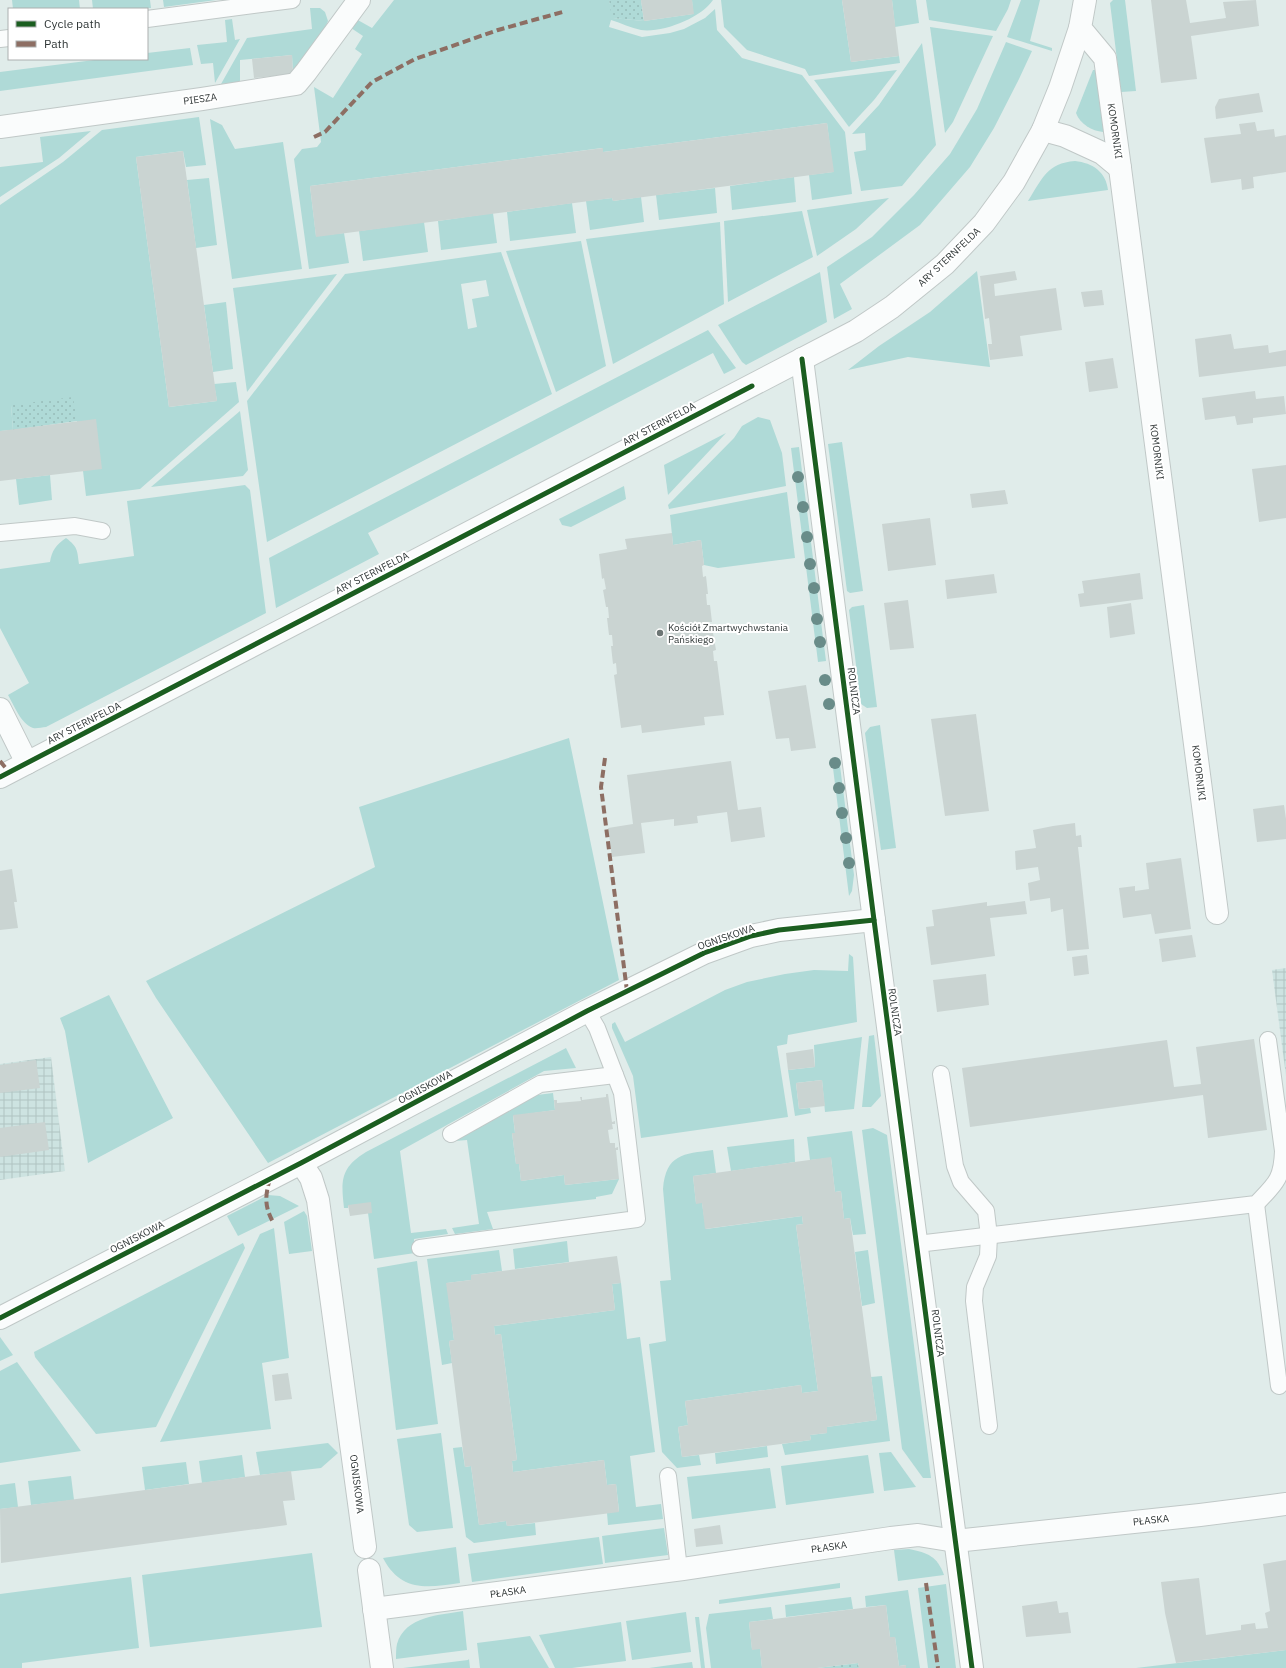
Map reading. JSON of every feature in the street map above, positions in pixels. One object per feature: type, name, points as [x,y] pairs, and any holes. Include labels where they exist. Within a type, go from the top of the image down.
[{"type":"street","name":"PIESZA","points":[[0,127],[296,84],[359,0]]},
{"type":"street","points":[[1080,28],[1085,0]]},
{"type":"street","name":"ARY STERNFELDA","points":[[0,777],[856,331],[892,308],[945,264],[984,223],[1014,182],[1043,130],[1060,88],[1080,28]]},
{"type":"street","name":"KOMORNIKI","points":[[1080,28],[1105,58],[1217,912]]},
{"type":"street","points":[[1043,130],[1065,136],[1095,149],[1120,168]]},
{"type":"street","name":"ROLNICZA","points":[[802,359],[972,1668]]},
{"type":"street","points":[[0,709],[27,762]]},
{"type":"street","name":"OGNISKOWA","points":[[0,1318],[301,1163],[587,1011],[704,953],[751,936],[779,930],[874,920]]},
{"type":"street","name":"OGNISKOWA","points":[[301,1163],[311,1178],[318,1200],[365,1547]]},
{"type":"street","name":"PŁASKA","points":[[374,1609],[679,1569],[918,1535],[955,1541],[1200,1515],[1286,1504]]},
{"type":"street","points":[[369,1570],[382,1668]]},
{"type":"lane","points":[[148,19],[292,0]]},
{"type":"lane","points":[[0,533],[75,526],[102,531]]},
{"type":"lane","points":[[420,1248],[637,1219],[622,1093],[597,1028],[587,1011]]},
{"type":"lane","points":[[917,1244],[1256,1204],[1276,1183],[1282,1168],[1283,1151],[1268,1040]]},
{"type":"lane","points":[[941,1074],[955,1166],[961,1182],[986,1211],[989,1236],[988,1256],[975,1287],[974,1301],[989,1426]]},
{"type":"lane","points":[[450,1134],[540,1084],[615,1075]]},
{"type":"lane","points":[[1256,1204],[1279,1386]]},
{"type":"lane","points":[[668,1476],[679,1569]]},
{"type":"shaded area","points":[[12,0],[79,0],[80,8],[13,8]]},
{"type":"shaded area","points":[[92,0],[150,0],[151,8],[148,8],[93,8]]},
{"type":"shaded area","points":[[163,0],[216,0],[164,7]]},
{"type":"shaded area","points":[[394,0],[609,0],[613,18],[644,21],[693,14],[692,0],[713,0],[700,13],[670,27],[641,30],[611,20],[609,27],[642,37],[670,33],[684,29],[705,18],[715,9],[717,30],[742,58],[802,75],[845,132],[852,194],[812,200],[809,175],[833,172],[827,123],[603,152],[602,148],[310,186],[316,236],[344,233],[349,263],[309,269],[294,159],[302,149],[317,147],[321,142],[314,87],[333,98],[362,54],[355,49],[363,36],[351,28],[356,19],[372,28]]},
{"type":"shaded area","points":[[609,0],[641,0],[644,21],[612,18]]},
{"type":"shaded area","points":[[721,0],[842,0],[851,62],[899,56],[900,63],[809,76],[805,69],[747,50],[724,27]]},
{"type":"shaded area","points":[[892,0],[916,0],[919,23],[895,27]]},
{"type":"shaded area","points":[[926,0],[1011,0],[1008,9],[996,31],[929,20]]},
{"type":"shaded area","points":[[1021,0],[1040,0],[1030,41],[1052,48],[1052,51],[1007,37]]},
{"type":"shaded area","points":[[1113,0],[1125,0],[1136,91],[1121,92],[1110,3]]},
{"type":"shaded area","points":[[310,8],[320,8],[325,12],[328,21],[324,30],[293,74],[292,55],[240,60],[240,82],[221,84],[247,38],[312,29]]},
{"type":"shaded area","points":[[232,19],[235,40],[240,39],[215,83],[213,63],[201,64],[197,45],[227,42],[225,20]]},
{"type":"shaded area","points":[[930,27],[993,36],[953,122],[945,133]]},
{"type":"shaded area","points":[[1006,42],[1032,51],[994,128],[970,167],[920,225],[840,284],[852,309],[834,319],[827,267],[872,237],[914,195],[950,154],[977,109]]},
{"type":"shaded area","points":[[922,43],[936,145],[902,186],[861,191],[854,152],[866,150],[865,133],[852,134],[879,105]]},
{"type":"shaded area","points":[[190,48],[193,65],[0,91],[0,72],[94,60],[148,60],[148,53]]},
{"type":"shaded area","points":[[897,70],[874,100],[849,127],[814,80]]},
{"type":"shaded area","points":[[1093,70],[1097,70],[1105,129],[1103,132],[1083,124],[1076,113]]},
{"type":"shaded area","points":[[199,117],[206,165],[186,167],[183,151],[136,157],[169,407],[217,401],[214,384],[236,382],[239,402],[140,489],[86,496],[77,421],[11,405],[13,430],[0,431],[0,205],[63,162],[102,130]]},
{"type":"shaded area","points":[[210,119],[222,125],[235,149],[283,142],[302,269],[232,279]]},
{"type":"shaded area","points":[[91,131],[59,158],[0,197],[0,167],[43,162],[40,137]]},
{"type":"shaded area","points":[[1075,161],[1093,166],[1098,170],[1105,178],[1108,190],[1028,201],[1046,174],[1058,165]]},
{"type":"shaded area","points":[[794,177],[796,202],[732,210],[730,186]]},
{"type":"shaded area","points":[[209,178],[217,245],[196,248],[187,180]]},
{"type":"shaded area","points":[[715,188],[717,213],[659,220],[656,195]]},
{"type":"shaded area","points":[[641,197],[644,222],[590,230],[586,201],[612,198],[613,201]]},
{"type":"shaded area","points":[[889,198],[856,229],[817,256],[807,210]]},
{"type":"shaded area","points":[[572,203],[576,233],[510,241],[507,212]]},
{"type":"shaded area","points":[[802,211],[813,257],[728,302],[724,221]]},
{"type":"shaded area","points":[[493,213],[497,243],[441,250],[438,221]]},
{"type":"shaded area","points":[[424,222],[428,252],[363,261],[359,231]]},
{"type":"shaded area","points":[[720,222],[724,304],[613,364],[586,239]]},
{"type":"shaded area","points":[[581,241],[606,366],[556,392],[506,251]]},
{"type":"shaded area","points":[[501,252],[552,394],[267,542],[247,401],[345,274]],"holes":[[[486,280],[489,296],[472,299],[477,327],[468,329],[461,284]]]},
{"type":"shaded area","points":[[977,271],[990,367],[908,357],[848,370],[879,346],[930,312]]},
{"type":"shaded area","points":[[820,272],[827,322],[746,365],[742,362],[718,325]]},
{"type":"shaded area","points":[[337,274],[247,392],[233,288]]},
{"type":"shaded area","points":[[226,302],[233,369],[213,372],[204,305]]},
{"type":"shaded area","points":[[708,330],[736,368],[724,374],[713,353],[368,533],[379,554],[276,608],[269,558]]},
{"type":"shaded area","points":[[73,397],[77,421],[13,430],[11,405]]},
{"type":"shaded area","points":[[240,411],[248,470],[243,476],[151,487]]},
{"type":"shaded area","points":[[758,417],[770,420],[782,453],[786,486],[669,509],[668,505],[734,438],[742,426]]},
{"type":"shaded area","points":[[726,433],[668,495],[664,465]]},
{"type":"shaded area","points":[[842,442],[863,591],[850,593],[847,591],[828,444]]},
{"type":"shaded area","points":[[799,447],[826,661],[818,662],[791,448]]},
{"type":"shaded area","points":[[50,475],[52,500],[19,505],[16,479]]},
{"type":"shaded area","points":[[245,485],[250,490],[266,613],[46,727],[33,728],[25,723],[18,714],[8,695],[29,683],[0,628],[0,569],[50,562],[55,548],[66,538],[76,549],[79,564],[134,556],[127,501]]},
{"type":"shaded area","points":[[624,486],[626,499],[571,527],[562,525],[559,519]]},
{"type":"shaded area","points":[[787,492],[795,558],[718,568],[704,565],[701,540],[673,545],[670,515]]},
{"type":"shaded area","points":[[864,605],[877,707],[867,708],[861,704],[849,610],[852,607]]},
{"type":"shaded area","points":[[880,725],[896,848],[881,850],[865,733],[870,727]]},
{"type":"shaded area","points":[[569,738],[619,980],[268,1163],[146,981],[375,867],[359,807]]},
{"type":"shaded area","points":[[839,758],[854,875],[852,891],[849,896],[832,760]]},
{"type":"shaded area","points":[[849,954],[853,957],[857,1022],[788,1035],[787,1044],[777,1046],[788,1117],[641,1138],[633,1076],[612,1028],[612,1024],[615,1022],[625,1042],[725,990],[747,982],[814,970],[848,971]]},
{"type":"shaded area","points":[[1286,968],[1286,1076],[1272,970]]},
{"type":"shaded area","points":[[109,995],[173,1118],[88,1163],[65,1031],[60,1018]]},
{"type":"shaded area","points":[[874,1035],[881,1096],[871,1107],[862,1107],[869,1036]]},
{"type":"shaded area","points":[[862,1037],[854,1109],[825,1112],[822,1080],[796,1083],[799,1109],[810,1108],[811,1113],[795,1116],[788,1070],[815,1067],[814,1045]]},
{"type":"shaded area","points":[[566,1048],[576,1068],[544,1071],[400,1151],[411,1233],[446,1229],[448,1234],[414,1239],[415,1253],[374,1259],[368,1213],[348,1205],[348,1208],[344,1208],[344,1176],[351,1164],[366,1152]]},
{"type":"shaded area","points":[[51,1057],[65,1171],[0,1180],[0,1064]]},
{"type":"shaded area","points":[[553,1093],[555,1110],[513,1116],[515,1133],[512,1133],[516,1164],[519,1164],[521,1181],[564,1175],[565,1185],[619,1179],[612,1194],[596,1197],[596,1199],[487,1212],[493,1229],[455,1234],[452,1228],[479,1224],[467,1140],[455,1141],[537,1095]]},
{"type":"shaded area","points":[[873,1128],[887,1135],[931,1478],[923,1478],[902,1449],[862,1130]]},
{"type":"shaded area","points":[[852,1131],[866,1234],[853,1235],[850,1218],[844,1219],[841,1191],[835,1192],[831,1158],[810,1160],[807,1137]]},
{"type":"shaded area","points":[[794,1139],[795,1162],[731,1171],[727,1147]]},
{"type":"shaded area","points":[[713,1150],[716,1173],[693,1176],[696,1203],[702,1203],[706,1229],[802,1216],[803,1224],[796,1225],[818,1391],[802,1393],[801,1385],[685,1401],[688,1425],[678,1427],[682,1457],[699,1455],[701,1465],[677,1468],[662,1452],[649,1344],[666,1341],[660,1281],[671,1280],[663,1189],[665,1177],[672,1162],[685,1155]]},
{"type":"shaded area","points":[[268,1195],[280,1196],[299,1206],[238,1236],[227,1216]]},
{"type":"shaded area","points":[[304,1211],[307,1216],[312,1251],[289,1254],[284,1222]]},
{"type":"shaded area","points":[[274,1228],[289,1358],[262,1363],[271,1429],[160,1442],[260,1234]]},
{"type":"shaded area","points":[[567,1241],[569,1262],[515,1269],[513,1249]]},
{"type":"shaded area","points":[[243,1243],[245,1248],[156,1427],[96,1434],[35,1357],[34,1352]]},
{"type":"shaded area","points":[[499,1250],[502,1271],[471,1275],[471,1280],[447,1283],[454,1340],[449,1341],[452,1363],[442,1365],[427,1259]]},
{"type":"shaded area","points":[[868,1250],[875,1303],[862,1306],[855,1252]]},
{"type":"shaded area","points":[[417,1261],[438,1424],[396,1430],[377,1268]]},
{"type":"shaded area","points":[[621,1283],[627,1339],[640,1337],[655,1452],[630,1456],[636,1507],[661,1504],[663,1519],[608,1525],[607,1513],[619,1511],[616,1484],[607,1485],[604,1460],[513,1472],[512,1461],[517,1460],[501,1334],[495,1335],[494,1326],[615,1310],[612,1284]]},
{"type":"shaded area","points":[[0,1337],[13,1355],[0,1361]]},
{"type":"shaded area","points":[[17,1362],[81,1451],[0,1463],[0,1371]]},
{"type":"shaded area","points":[[882,1376],[890,1441],[785,1455],[782,1444],[811,1440],[810,1435],[827,1433],[827,1427],[877,1420],[871,1377]]},
{"type":"shaded area","points":[[441,1433],[453,1528],[417,1532],[409,1525],[397,1439]]},
{"type":"shaded area","points":[[328,1443],[338,1453],[321,1468],[260,1475],[256,1452]]},
{"type":"shaded area","points":[[767,1446],[768,1457],[716,1464],[715,1453]]},
{"type":"shaded area","points":[[462,1447],[465,1467],[471,1466],[479,1525],[506,1521],[507,1526],[535,1523],[536,1535],[474,1543],[466,1537],[453,1448]]},
{"type":"shaded area","points":[[891,1452],[916,1487],[884,1491],[879,1453]]},
{"type":"shaded area","points":[[242,1455],[245,1477],[202,1483],[199,1461]]},
{"type":"shaded area","points":[[868,1455],[874,1493],[786,1505],[781,1466]]},
{"type":"shaded area","points":[[186,1462],[189,1484],[145,1490],[142,1467]]},
{"type":"shaded area","points":[[770,1468],[776,1508],[692,1519],[687,1477]]},
{"type":"shaded area","points":[[71,1476],[74,1500],[31,1505],[28,1481]]},
{"type":"shaded area","points":[[15,1483],[18,1507],[0,1509],[0,1485]]},
{"type":"shaded area","points":[[664,1528],[668,1555],[605,1563],[602,1536]]},
{"type":"shaded area","points":[[599,1537],[603,1564],[472,1582],[468,1554]]},
{"type":"shaded area","points":[[456,1547],[460,1583],[425,1586],[406,1582],[390,1569],[383,1558]]},
{"type":"shaded area","points":[[909,1549],[931,1556],[938,1563],[944,1575],[898,1581],[894,1550]]},
{"type":"shaded area","points":[[312,1553],[322,1627],[150,1647],[142,1575]]},
{"type":"shaded area","points":[[131,1577],[139,1648],[22,1663],[22,1668],[0,1668],[0,1594]]},
{"type":"shaded area","points":[[840,1583],[840,1588],[719,1604],[719,1600]]},
{"type":"shaded area","points":[[946,1584],[956,1668],[928,1668],[918,1588]]},
{"type":"shaded area","points":[[908,1590],[920,1668],[906,1668],[906,1665],[899,1666],[895,1637],[890,1637],[886,1605],[866,1607],[865,1596]]},
{"type":"shaded area","points":[[851,1597],[853,1609],[786,1617],[785,1605]]},
{"type":"shaded area","points":[[771,1607],[773,1619],[749,1622],[752,1649],[760,1649],[762,1668],[711,1668],[706,1628],[709,1614]]},
{"type":"shaded area","points":[[463,1611],[467,1650],[396,1659],[397,1644],[401,1635],[415,1622],[424,1618]]},
{"type":"shaded area","points":[[686,1612],[691,1652],[632,1660],[626,1621]]},
{"type":"shaded area","points":[[695,1617],[699,1617],[705,1668],[701,1668]]},
{"type":"shaded area","points":[[621,1622],[626,1661],[572,1668],[555,1668],[539,1635]]},
{"type":"shaded area","points":[[530,1636],[549,1668],[480,1668],[477,1643]]},
{"type":"shaded area","points":[[1286,1650],[1286,1668],[1136,1668]]},
{"type":"shaded area","points":[[469,1659],[470,1668],[403,1668],[468,1660]]},
{"type":"shaded area","points":[[692,1662],[693,1668],[649,1668]]},
{"type":"shaded area","points":[[858,1663],[859,1668],[817,1668]]},
{"type":"building","points":[[641,0],[692,0],[694,14],[644,21]]},
{"type":"building","points":[[842,0],[892,0],[899,56],[851,62]]},
{"type":"building","points":[[1151,0],[1186,0],[1190,23],[1226,18],[1223,2],[1256,0],[1259,26],[1191,36],[1197,79],[1161,83]]},
{"type":"building","points":[[292,55],[293,74],[254,78],[252,59]]},
{"type":"building","points":[[1259,93],[1263,112],[1216,119],[1215,107],[1219,99]]},
{"type":"building","points":[[1255,122],[1257,131],[1274,129],[1275,137],[1286,135],[1286,172],[1253,177],[1254,188],[1242,190],[1241,179],[1211,183],[1204,138],[1241,134],[1239,124]]},
{"type":"building","points":[[827,123],[834,172],[613,201],[612,198],[316,237],[310,186],[603,148],[603,152]]},
{"type":"building","points":[[183,151],[217,401],[169,407],[136,157]]},
{"type":"building","points":[[1015,271],[1017,280],[994,284],[995,296],[1056,288],[1062,330],[1020,336],[1023,356],[990,360],[988,344],[992,344],[989,318],[985,319],[980,276]]},
{"type":"building","points":[[1102,290],[1104,305],[1084,307],[1081,292]]},
{"type":"building","points":[[1231,334],[1234,349],[1268,345],[1269,353],[1286,350],[1286,366],[1199,377],[1195,339]]},
{"type":"building","points":[[1113,358],[1118,388],[1089,392],[1085,362]]},
{"type":"building","points":[[1255,391],[1256,399],[1284,396],[1286,414],[1253,418],[1253,423],[1237,425],[1235,416],[1205,420],[1202,398]]},
{"type":"building","points":[[96,419],[102,469],[0,481],[0,431]]},
{"type":"building","points":[[1286,465],[1286,518],[1259,522],[1252,469]]},
{"type":"building","points":[[1005,490],[1008,504],[972,508],[970,494]]},
{"type":"building","points":[[930,518],[936,565],[888,571],[882,524]]},
{"type":"building","name":"Kościół Zmartwychwstania Pańskiego","points":[[672,533],[673,545],[701,540],[704,565],[702,566],[703,577],[706,576],[708,594],[706,594],[707,605],[710,605],[712,622],[709,622],[711,633],[713,633],[716,650],[713,651],[714,661],[717,661],[724,715],[704,717],[705,725],[642,733],[641,725],[621,728],[614,675],[617,674],[616,663],[613,664],[611,646],[613,646],[612,635],[609,635],[607,618],[609,618],[608,607],[606,607],[603,590],[606,589],[604,578],[602,579],[599,554],[627,549],[625,539]]},
{"type":"building","points":[[1140,573],[1143,599],[1080,607],[1078,594],[1084,593],[1082,581]]},
{"type":"building","points":[[994,574],[997,593],[947,599],[945,580]]},
{"type":"building","points":[[908,600],[914,648],[890,650],[884,603]]},
{"type":"building","points":[[1131,603],[1135,634],[1110,638],[1107,607]]},
{"type":"building","points":[[806,685],[816,748],[791,751],[789,738],[776,739],[768,691]]},
{"type":"building","points":[[976,714],[989,811],[945,816],[931,719]]},
{"type":"building","points":[[731,761],[738,810],[761,807],[765,837],[731,842],[727,812],[697,816],[698,823],[674,826],[674,819],[641,823],[645,853],[612,857],[608,828],[633,824],[627,775]]},
{"type":"building","points":[[1284,805],[1286,839],[1257,842],[1253,809]]},
{"type":"building","points":[[1075,823],[1076,836],[1081,835],[1082,847],[1078,847],[1089,949],[1067,951],[1063,909],[1051,912],[1050,898],[1030,901],[1028,883],[1040,880],[1038,867],[1016,870],[1015,851],[1036,848],[1033,830]]},
{"type":"building","points":[[1181,858],[1191,929],[1155,934],[1151,914],[1123,918],[1119,888],[1135,886],[1135,891],[1149,889],[1146,863]]},
{"type":"building","points":[[12,869],[17,902],[14,902],[18,928],[0,930],[0,871]]},
{"type":"building","points":[[1025,901],[1027,914],[990,918],[995,956],[931,965],[926,927],[934,926],[932,910],[987,902],[987,906]]},
{"type":"building","points":[[1192,935],[1196,957],[1162,962],[1159,939]]},
{"type":"building","points":[[1087,955],[1089,974],[1074,976],[1072,957]]},
{"type":"building","points":[[986,974],[989,1005],[937,1012],[933,980]]},
{"type":"building","points":[[1254,1039],[1267,1130],[1208,1138],[1203,1095],[970,1127],[962,1068],[1167,1040],[1174,1087],[1201,1084],[1196,1047]]},
{"type":"building","points":[[813,1049],[815,1067],[788,1070],[786,1053]]},
{"type":"building","points":[[36,1060],[40,1088],[0,1093],[0,1065]]},
{"type":"building","points":[[822,1080],[825,1106],[799,1109],[796,1083]]},
{"type":"building","points":[[606,1094],[608,1094],[612,1122],[615,1121],[615,1124],[612,1124],[613,1129],[608,1130],[610,1143],[615,1143],[615,1148],[618,1147],[618,1150],[616,1150],[619,1179],[565,1185],[564,1175],[521,1181],[519,1164],[516,1164],[512,1133],[515,1133],[513,1115],[555,1110],[554,1100],[557,1100],[557,1103],[581,1101],[580,1097],[582,1097],[582,1100],[606,1097]]},
{"type":"building","points":[[45,1122],[49,1150],[0,1157],[0,1128]]},
{"type":"building","points":[[831,1157],[835,1192],[841,1191],[844,1219],[850,1218],[877,1420],[827,1427],[827,1433],[810,1435],[811,1440],[682,1457],[678,1427],[688,1425],[685,1401],[801,1385],[802,1393],[818,1391],[796,1225],[803,1224],[802,1216],[705,1229],[702,1203],[696,1204],[693,1176]]},
{"type":"building","points":[[371,1202],[372,1213],[350,1216],[348,1205]]},
{"type":"building","points":[[617,1256],[621,1283],[612,1284],[615,1310],[494,1326],[495,1335],[501,1334],[517,1460],[512,1461],[513,1472],[604,1460],[607,1485],[616,1484],[619,1512],[507,1526],[506,1521],[479,1525],[471,1466],[465,1467],[449,1341],[454,1340],[446,1283],[471,1280],[471,1275]]},
{"type":"building","points":[[288,1373],[292,1399],[275,1401],[272,1375]]},
{"type":"building","points":[[291,1471],[295,1500],[283,1501],[287,1525],[1,1563],[0,1509]]},
{"type":"building","points":[[720,1525],[723,1544],[696,1547],[694,1529]]},
{"type":"building","points":[[1286,1560],[1286,1650],[1176,1663],[1165,1613],[1161,1582],[1199,1578],[1206,1635],[1241,1630],[1241,1625],[1255,1623],[1256,1629],[1268,1628],[1265,1613],[1270,1611],[1263,1564]]},
{"type":"building","points":[[1057,1601],[1059,1613],[1068,1612],[1071,1633],[1026,1637],[1022,1606]]},
{"type":"building","points":[[886,1605],[890,1637],[895,1637],[899,1666],[906,1665],[906,1668],[859,1668],[858,1663],[817,1668],[762,1668],[760,1649],[752,1650],[749,1622]]},
{"type":"marked path","points":[[314,137],[325,132],[372,82],[415,59],[498,30],[566,11]]},
{"type":"marked path","points":[[605,758],[601,787],[627,991]]},
{"type":"marked path","points":[[0,761],[9,772]]},
{"type":"marked path","points":[[270,1178],[266,1201],[268,1212],[274,1224]]},
{"type":"marked path","points":[[926,1583],[938,1668]]},
{"type":"cycle path","points":[[802,359],[972,1668]]},
{"type":"cycle path","points":[[0,777],[752,386]]},
{"type":"cycle path","points":[[0,1318],[301,1163],[587,1011],[704,953],[751,936],[779,930],[874,920]]},
{"type":"place","name":"Kościół Zmartwychwstania Pańskiego","points":[[660,633]]}]
